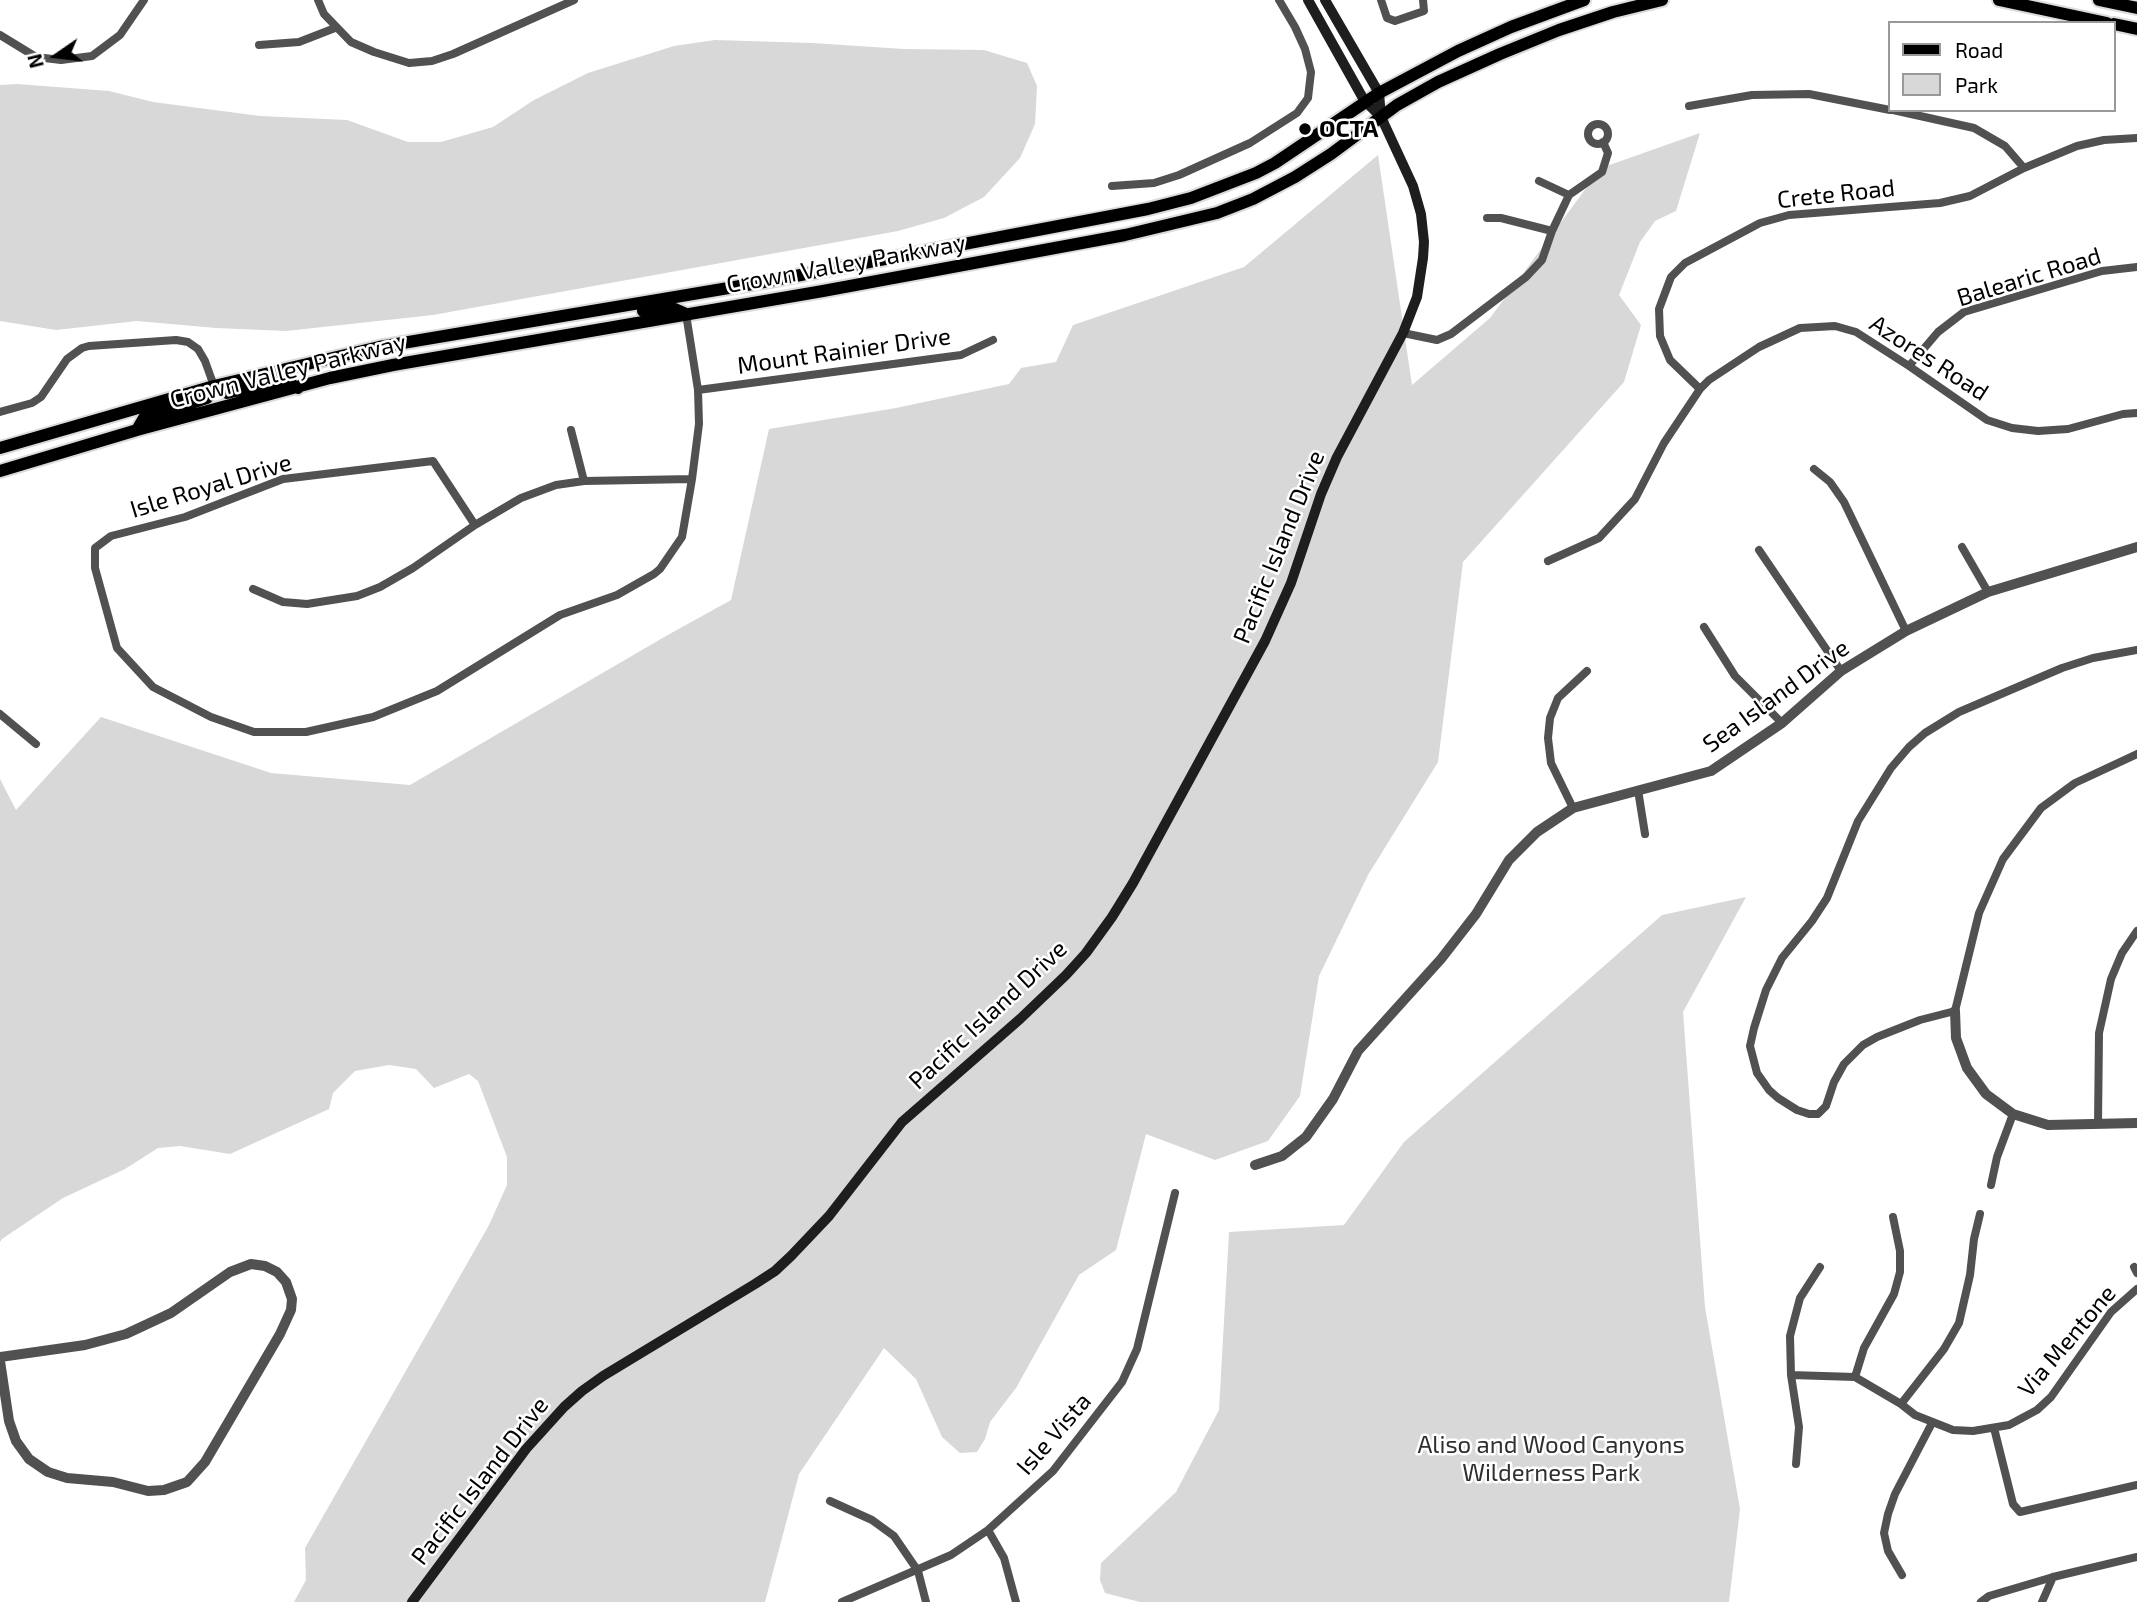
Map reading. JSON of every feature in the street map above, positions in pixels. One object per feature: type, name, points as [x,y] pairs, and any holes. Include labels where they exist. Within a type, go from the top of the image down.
[{"type":"main road","points":[[1308,0],[1366,102],[1381,117]]},
{"type":"main road","points":[[1325,0],[1379,93],[1381,117]]},
{"type":"main road","name":"Crown Valley Parkway","points":[[0,448],[214,386],[379,347],[764,282],[1148,209],[1191,198],[1275,163],[1379,93],[1466,47],[1584,0]]},
{"type":"main road","name":"Crown Valley Parkway","points":[[0,471],[137,430],[330,378],[1125,235],[1217,213],[1253,199],[1295,177],[1397,105],[1438,82],[1586,20],[1662,0]]},
{"type":"main road","points":[[1999,0],[2098,21]]},
{"type":"main road","points":[[2099,0],[2137,8]]},
{"type":"main road","points":[[2116,24],[2137,29]]},
{"type":"main road","name":"Pacific Island Drive","points":[[412,1602],[526,1449],[564,1407],[603,1376],[775,1270],[811,1237],[902,1122],[1043,999],[1086,953],[1112,917],[1265,641],[1291,583],[1326,481],[1403,333],[1417,297],[1423,258],[1421,214],[1413,186],[1381,117]]},
{"type":"main road","points":[[630,304],[642,311],[668,306],[686,314],[700,299],[756,291],[764,282]]},
{"type":"main road","points":[[137,430],[144,418],[207,398],[214,386],[227,393],[283,380],[298,388]]},
{"type":"street","points":[[0,35],[36,57],[61,60],[92,56],[120,35],[144,0]]},
{"type":"street","points":[[318,0],[324,14],[351,42],[410,63],[432,61],[453,54],[574,0]]},
{"type":"street","points":[[1112,186],[1154,183],[1180,175],[1250,143],[1297,113],[1308,98],[1311,72],[1305,49],[1279,0]]},
{"type":"street","points":[[1381,0],[1387,18],[1395,21],[1424,11],[1423,0]]},
{"type":"street","points":[[259,45],[299,42],[335,28]]},
{"type":"street","points":[[1689,106],[1752,95],[1809,94],[1888,109]]},
{"type":"street","points":[[1901,112],[1974,128],[2005,146],[2024,168]]},
{"type":"street","name":"Crete Road","points":[[1700,389],[1670,360],[1660,336],[1659,309],[1671,277],[1685,263],[1760,223],[1789,215],[1940,203],[1970,197],[2024,168],[2077,146],[2104,140],[2137,138]]},
{"type":"street","points":[[1403,333],[1437,340],[1451,334],[1526,277],[1542,260],[1569,195],[1602,172],[1608,153],[1603,142]]},
{"type":"street","points":[[1539,181],[1569,195]]},
{"type":"street","points":[[1487,218],[1501,218],[1552,231]]},
{"type":"street","name":"Balearic Road","points":[[1909,366],[1938,332],[1964,312],[2102,271],[2137,267]]},
{"type":"street","points":[[253,589],[283,602],[307,604],[357,596],[380,587],[413,568],[475,525],[521,498],[556,485],[584,481],[692,479],[699,424],[698,390],[686,314]]},
{"type":"street","name":"Azores Road","points":[[1548,561],[1599,538],[1635,499],[1664,443],[1709,380],[1759,347],[1800,328],[1835,326],[1856,332],[1987,419],[2012,428],[2038,431],[2068,429],[2123,414],[2137,413]]},
{"type":"street","points":[[0,412],[32,403],[41,397],[67,359],[89,346],[176,340],[188,342],[198,349],[214,386]]},
{"type":"street","name":"Mount Rainier Drive","points":[[698,390],[961,355],[993,340]]},
{"type":"street","points":[[571,430],[584,481]]},
{"type":"street","name":"Isle Royal Drive","points":[[475,525],[433,461],[283,479],[185,517],[111,536],[94,548],[95,568],[117,648],[153,687],[211,717],[254,732],[306,732],[373,717],[437,691],[560,615],[617,594],[654,574],[682,537],[692,479]]},
{"type":"street","points":[[1814,469],[1830,482],[1844,502],[1906,631]]},
{"type":"street","points":[[1962,547],[1987,592]]},
{"type":"street","name":"Sea Island Drive","points":[[1255,1165],[1282,1156],[1306,1137],[1333,1099],[1358,1051],[1441,959],[1476,914],[1509,860],[1537,832],[1573,808],[1711,771],[1782,723],[1841,671],[1906,631],[1987,592],[2137,547]]},
{"type":"street","points":[[1759,550],[1841,671]]},
{"type":"street","points":[[1704,627],[1735,676],[1782,723]]},
{"type":"street","points":[[1955,1011],[1920,1020],[1863,1045],[1844,1064],[1834,1082],[1826,1106],[1818,1114],[1804,1113],[1778,1098],[1759,1078],[1751,1052],[1751,1039],[1772,975],[1827,898],[1858,821],[1891,768],[1909,747],[1925,733],[1959,712],[2062,667],[2137,650]]},
{"type":"street","points":[[1573,808],[1551,763],[1548,738],[1550,718],[1558,698],[1587,671]]},
{"type":"street","points":[[0,714],[36,744]]},
{"type":"street","points":[[2137,754],[2075,783],[2041,808],[2003,859],[1979,913],[1955,1011],[1956,1038],[1967,1068],[1986,1094],[2013,1114],[2048,1125],[2137,1123]]},
{"type":"street","points":[[1638,790],[1645,834]]},
{"type":"street","points":[[2098,1124],[2099,1033],[2111,979],[2122,953],[2137,931]]},
{"type":"street","points":[[1992,1185],[1997,1157],[2013,1114]]},
{"type":"street","name":"Isle Vista","points":[[842,1602],[951,1555],[988,1530],[1053,1471],[1122,1382],[1137,1349],[1175,1194]]},
{"type":"street","points":[[1901,1404],[1944,1349],[1959,1323],[1980,1214]]},
{"type":"street","points":[[1855,1377],[1864,1348],[1894,1294],[1900,1272],[1900,1251],[1893,1217]]},
{"type":"street","points":[[241,1266],[265,1266],[277,1272],[286,1282],[292,1299],[291,1310],[280,1335],[205,1462],[193,1476],[178,1486],[149,1491],[113,1482],[67,1478],[48,1472],[29,1459],[16,1441],[9,1421],[0,1359],[85,1345],[126,1334],[179,1308],[241,1266]]},
{"type":"street","points":[[1797,1464],[1799,1427],[1791,1376],[1790,1336],[1800,1298],[1820,1267]]},
{"type":"street","name":"Via Mentone","points":[[1791,1376],[1855,1377],[1932,1423],[1963,1431],[1994,1428],[2024,1419],[2051,1398],[2111,1312],[2137,1289]]},
{"type":"street","points":[[1902,1575],[1888,1551],[1884,1534],[1895,1494],[1932,1423]]},
{"type":"street","points":[[1994,1428],[2013,1504],[2020,1512],[2137,1485]]},
{"type":"street","points":[[830,1501],[872,1520],[894,1536],[918,1571],[926,1602]]},
{"type":"street","points":[[988,1530],[1004,1558],[1016,1602]]},
{"type":"street","points":[[1981,1602],[1989,1596],[2053,1577],[2137,1558]]},
{"type":"street","points":[[2042,1602],[2053,1577]]},
{"type":"green space","points":[[715,40],[984,50],[1027,63],[1037,86],[1035,124],[1020,158],[984,197],[944,218],[898,231],[433,315],[286,331],[137,321],[56,330],[0,321],[0,85],[109,91],[153,102],[260,116],[347,120],[408,142],[441,142],[493,127],[534,100],[588,73],[674,46]]},
{"type":"green space","points":[[1700,133],[1676,211],[1655,221],[1640,242],[1619,295],[1641,325],[1624,382],[1463,562],[1438,762],[1368,875],[1319,976],[1300,1096],[1268,1141],[1215,1160],[1146,1134],[1116,1250],[1079,1275],[1016,1388],[990,1422],[985,1439],[977,1452],[960,1453],[942,1437],[916,1379],[884,1348],[799,1474],[765,1602],[294,1602],[306,1580],[305,1548],[489,1225],[507,1185],[507,1157],[478,1081],[469,1074],[434,1088],[416,1069],[389,1065],[355,1071],[333,1093],[329,1109],[230,1154],[180,1146],[158,1148],[125,1169],[63,1198],[0,1242],[0,779],[16,810],[101,717],[271,773],[410,785],[731,600],[769,429],[896,408],[1009,384],[1021,368],[1056,362],[1073,325],[1244,267],[1378,155],[1412,385],[1490,318],[1601,168]]},
{"type":"green space","name":"Aliso and Wood Canyons Wilderness Park","points":[[1746,897],[1683,1012],[1705,1307],[1740,1509],[1729,1602],[1140,1602],[1105,1593],[1100,1580],[1101,1563],[1176,1492],[1219,1410],[1229,1232],[1344,1225],[1404,1142],[1662,915]]},
{"type":"place","name":"OCTA","points":[[1305,129]]}]
